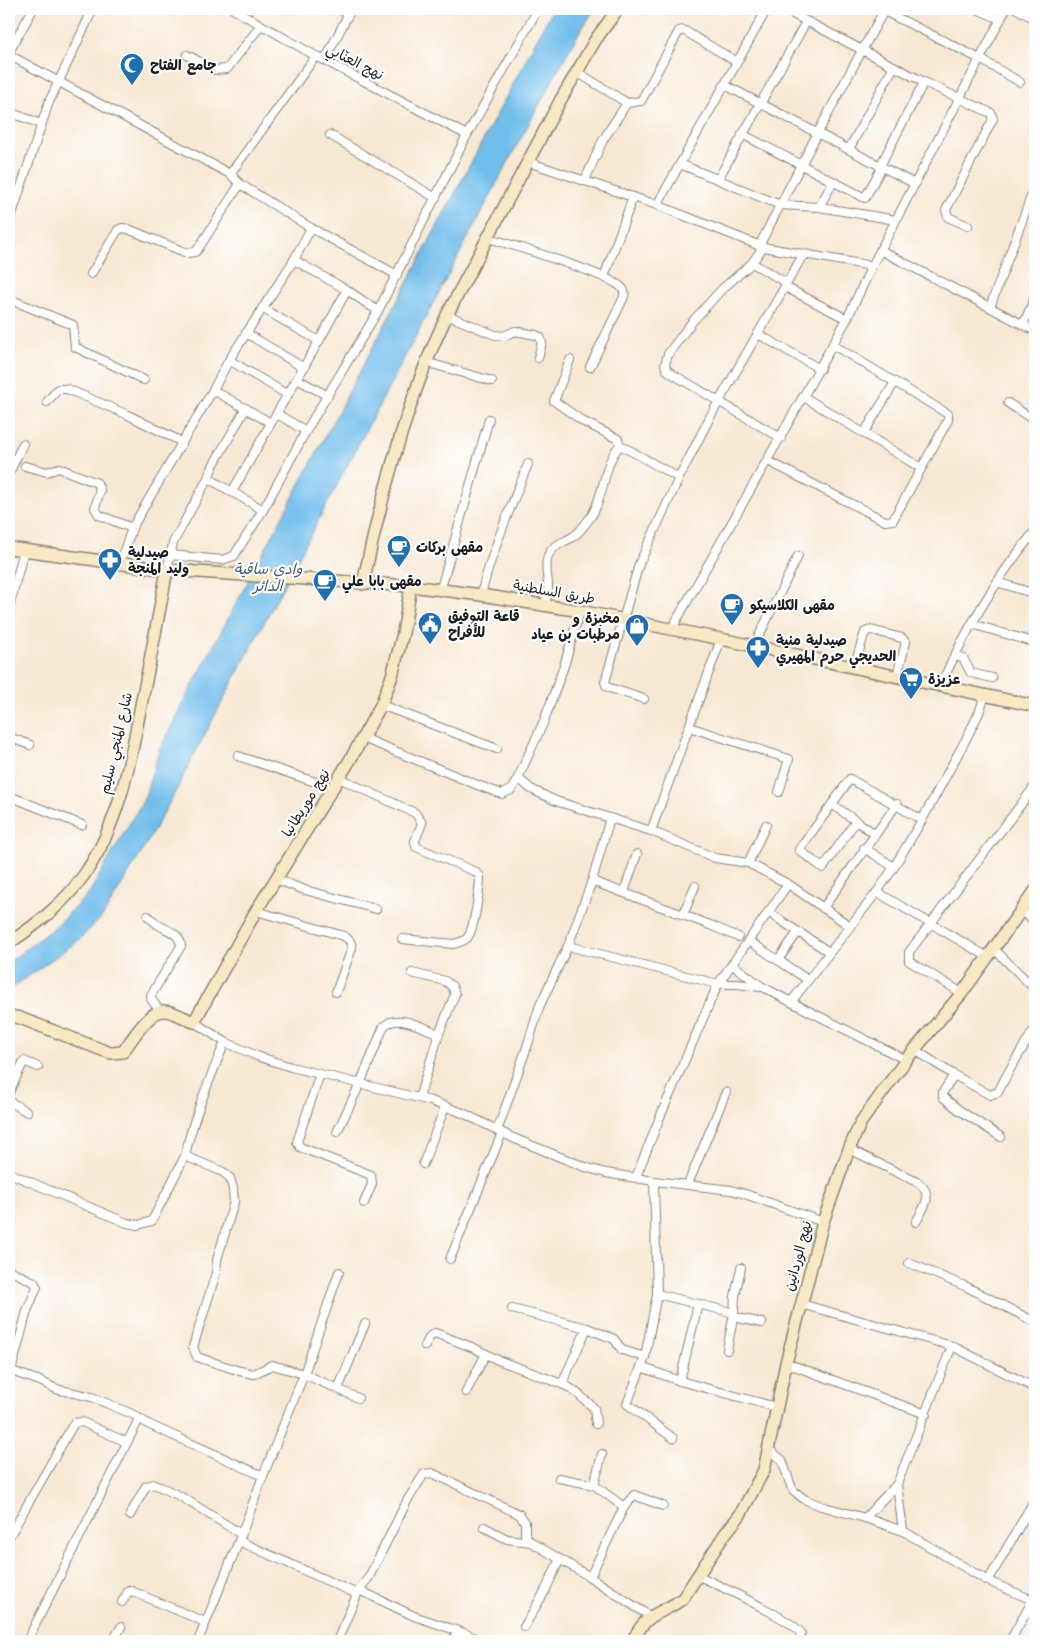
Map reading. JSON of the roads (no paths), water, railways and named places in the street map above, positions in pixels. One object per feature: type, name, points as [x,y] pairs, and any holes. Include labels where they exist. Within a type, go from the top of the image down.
[{"type":"main road","points":[[363,584],[380,506],[425,362],[447,315],[576,72],[618,9]]},
{"type":"main road","points":[[9,548],[167,570]]},
{"type":"main road","name":"طريق السلطنية","points":[[167,570],[441,588],[580,611],[721,639],[1035,706]]},
{"type":"main road","name":"شارع المنجي سليم","points":[[10,941],[47,916],[60,903],[84,873],[102,842],[130,762],[167,570]]},
{"type":"main road","name":"نهج موريطانيا","points":[[194,1022],[256,911],[336,783],[381,705],[392,676],[403,633],[411,586]]},
{"type":"main road","name":"نهج الوردانين","points":[[632,1641],[644,1623],[651,1617],[676,1605],[740,1515],[764,1470],[776,1407],[800,1304],[823,1222],[861,1122],[906,1060],[962,993],[1035,891]]},
{"type":"main road","points":[[9,1016],[110,1054],[123,1052],[146,1021],[160,1011],[166,1011],[194,1022]]},
{"type":"street","points":[[33,9],[9,54],[230,174],[240,184],[311,228],[397,275]]},
{"type":"street","points":[[9,224],[41,124],[58,81],[93,9]]},
{"type":"street","name":"نهج العنّابي","points":[[232,9],[245,12],[261,25],[316,56],[467,135]]},
{"type":"street","points":[[324,60],[350,11],[338,9]]},
{"type":"street","points":[[170,555],[222,560],[234,556],[263,510],[306,431],[378,311],[467,135],[538,9]]},
{"type":"street","points":[[657,205],[768,9]]},
{"type":"street","points":[[783,9],[924,82],[991,113],[993,117],[946,210],[948,217],[968,226]]},
{"type":"street","points":[[977,9],[1000,19]]},
{"type":"street","points":[[671,630],[833,345],[880,250],[1006,9]]},
{"type":"street","points":[[1017,9],[1035,19]]},
{"type":"street","points":[[781,438],[667,370],[664,366],[665,361],[692,322],[722,289],[752,263],[780,205],[802,166],[817,132],[882,10],[895,12],[1020,82]]},
{"type":"street","points":[[718,179],[806,22]]},
{"type":"street","points":[[187,54],[215,70],[227,69],[261,25]]},
{"type":"street","points":[[576,72],[627,103],[641,101],[679,32],[684,30],[737,62]]},
{"type":"street","points":[[230,174],[316,56]]},
{"type":"street","points":[[849,149],[894,66]]},
{"type":"street","points":[[862,214],[865,198],[924,82]]},
{"type":"street","points":[[725,85],[915,184]]},
{"type":"street","points":[[585,180],[603,140],[627,103]]},
{"type":"street","points":[[9,112],[41,124]]},
{"type":"street","points":[[742,134],[865,198]]},
{"type":"street","points":[[330,135],[436,198]]},
{"type":"street","points":[[528,162],[657,205],[761,247],[872,266]]},
{"type":"street","points":[[680,164],[780,205],[819,207],[896,220]]},
{"type":"street","points":[[819,207],[833,182]]},
{"type":"street","points":[[91,274],[118,230],[122,228],[187,253],[195,252],[240,184]]},
{"type":"street","points":[[990,308],[1032,204],[1035,186]]},
{"type":"street","points":[[604,277],[633,197]]},
{"type":"street","points":[[119,564],[132,528],[229,360],[294,260],[311,228]]},
{"type":"street","points":[[489,238],[604,277],[622,287],[625,294],[590,367]]},
{"type":"street","points":[[880,250],[1035,331]]},
{"type":"street","points":[[644,699],[607,687],[605,682],[639,564],[718,402],[803,255]]},
{"type":"street","points":[[294,260],[347,290],[378,311]]},
{"type":"street","points":[[752,263],[786,285],[847,319]]},
{"type":"street","points":[[232,492],[347,290]]},
{"type":"street","points":[[1023,325],[1035,298]]},
{"type":"street","points":[[9,299],[73,325],[75,347],[144,380]]},
{"type":"street","points":[[262,308],[319,342]]},
{"type":"street","points":[[447,315],[495,335],[504,336],[515,331],[536,335],[540,337],[542,342],[538,358]]},
{"type":"street","points":[[246,333],[304,368]]},
{"type":"street","points":[[758,334],[820,369]]},
{"type":"street","points":[[768,461],[885,521],[893,520],[948,420],[948,414],[833,345]]},
{"type":"street","points":[[229,360],[288,395]]},
{"type":"street","points":[[570,360],[554,402],[584,422],[618,439],[620,445],[680,478]]},
{"type":"street","points":[[425,362],[492,381]]},
{"type":"street","points":[[297,379],[328,396]]},
{"type":"street","points":[[864,433],[895,382]]},
{"type":"street","points":[[47,402],[58,388],[67,389],[126,414],[182,442]]},
{"type":"street","points":[[213,390],[271,423]]},
{"type":"street","points":[[804,397],[921,468]]},
{"type":"street","points":[[1008,403],[1035,421]]},
{"type":"street","points":[[167,570],[173,543],[214,464],[246,408]]},
{"type":"street","points":[[277,414],[306,431]]},
{"type":"street","points":[[441,588],[489,419]]},
{"type":"street","points":[[9,473],[23,444]]},
{"type":"street","points":[[545,605],[548,586],[546,563],[548,554],[551,549],[576,535],[592,515],[600,498],[614,451],[620,445]]},
{"type":"street","points":[[481,595],[502,529],[528,464]]},
{"type":"street","points":[[25,466],[47,472],[59,468],[97,484],[100,490],[95,508],[99,515],[132,528]]},
{"type":"street","points":[[208,478],[263,510]]},
{"type":"street","points":[[940,686],[972,624],[997,582],[1035,531]]},
{"type":"street","points":[[9,608],[24,550]]},
{"type":"street","points":[[754,646],[798,556]]},
{"type":"street","points":[[997,582],[1035,594]]},
{"type":"street","points":[[363,738],[502,794],[511,790],[544,721],[564,666],[580,611]]},
{"type":"street","points":[[972,624],[1032,642]]},
{"type":"street","points":[[854,666],[865,632],[871,630],[902,638],[906,642],[897,676]]},
{"type":"street","points":[[651,832],[721,639]]},
{"type":"street","points":[[955,656],[963,658],[972,673],[992,678]]},
{"type":"street","points":[[791,1002],[877,892],[894,867],[965,741],[979,713],[985,695]]},
{"type":"street","points":[[381,705],[497,749]]},
{"type":"street","points":[[689,727],[790,760],[779,792]]},
{"type":"street","points":[[9,737],[30,745]]},
{"type":"street","points":[[238,756],[336,783],[415,813],[422,823],[415,841],[416,847],[474,870],[480,876],[472,924],[467,938],[460,943],[453,944],[402,939]]},
{"type":"street","points":[[518,778],[530,789],[556,801],[651,832],[715,858],[748,863],[788,884],[850,926]]},
{"type":"street","points":[[856,821],[823,868],[799,850],[850,779],[922,820]]},
{"type":"street","points":[[962,993],[909,961],[909,952],[1035,786]]},
{"type":"street","points":[[9,796],[82,825]]},
{"type":"street","points":[[832,804],[875,834]]},
{"type":"street","points":[[823,908],[896,804]]},
{"type":"street","points":[[450,1259],[500,1132],[540,1005],[568,946],[592,881],[610,818]]},
{"type":"street","points":[[748,863],[766,825]]},
{"type":"street","points":[[864,848],[894,867]]},
{"type":"street","points":[[624,892],[637,854]]},
{"type":"street","points":[[275,879],[305,890],[376,909]]},
{"type":"street","points":[[592,881],[738,937]]},
{"type":"street","points":[[636,1177],[718,984],[750,941],[788,884]]},
{"type":"street","points":[[682,914],[695,886]]},
{"type":"street","points":[[877,892],[991,953],[1035,989]]},
{"type":"street","points":[[1021,910],[1035,922]]},
{"type":"street","points":[[256,911],[344,936],[348,939],[352,948],[336,992]]},
{"type":"street","points":[[768,912],[830,952]]},
{"type":"street","points":[[148,916],[177,935],[182,946],[151,995],[151,999],[160,1011]]},
{"type":"street","points":[[778,960],[798,932]]},
{"type":"street","points":[[750,941],[808,980]]},
{"type":"street","points":[[568,946],[718,984],[737,984],[764,988]]},
{"type":"street","points":[[733,965],[764,988],[906,1060]]},
{"type":"street","points":[[412,973],[445,981],[452,986],[455,994],[439,1034],[419,1098]]},
{"type":"street","points":[[336,1132],[360,1084],[381,1031],[388,1022],[393,1020],[402,1021],[439,1034]]},
{"type":"street","points":[[194,1022],[225,1042],[257,1056],[291,1067],[445,1106],[500,1132],[585,1168],[654,1181],[688,1184],[745,1194],[823,1222]]},
{"type":"street","points":[[915,1050],[990,1095],[998,1092],[1035,1028]]},
{"type":"street","points":[[9,1173],[127,1223],[138,1226],[152,1221],[185,1156],[187,1143],[202,1098],[225,1042]]},
{"type":"street","points":[[9,1092],[24,1062],[38,1067]]},
{"type":"street","points":[[320,1074],[298,1139],[298,1145],[371,1174],[372,1184],[364,1203]]},
{"type":"street","points":[[954,1075],[943,1092],[943,1097],[959,1110],[1001,1136]]},
{"type":"street","points":[[688,1184],[726,1092]]},
{"type":"street","points":[[9,1101],[27,1112]]},
{"type":"street","points":[[423,1164],[445,1106]]},
{"type":"street","points":[[850,1149],[919,1183],[925,1188],[926,1202],[916,1222]]},
{"type":"street","points":[[185,1156],[223,1172],[230,1178],[234,1189],[234,1202],[217,1260],[216,1273],[193,1347],[197,1358],[254,1374],[272,1366],[304,1374],[358,1398]]},
{"type":"street","points":[[654,1181],[657,1294],[645,1357],[627,1404],[673,1438]]},
{"type":"street","points":[[910,1263],[966,1287],[1035,1322]]},
{"type":"street","points":[[727,1350],[741,1268]]},
{"type":"street","points":[[9,1270],[34,1282],[37,1286],[27,1311],[9,1371],[40,1380],[56,1389],[92,1396],[150,1426],[263,1476]]},
{"type":"street","points":[[198,1641],[304,1374],[339,1272]]},
{"type":"street","points":[[657,1294],[762,1323]]},
{"type":"street","points":[[680,1381],[698,1304]]},
{"type":"street","points":[[800,1304],[952,1346],[1035,1388]]},
{"type":"street","points":[[512,1309],[587,1328],[614,1339],[622,1350],[645,1357]]},
{"type":"street","points":[[338,1389],[365,1324]]},
{"type":"street","points":[[562,1384],[587,1328]]},
{"type":"street","points":[[425,1346],[430,1336],[436,1333],[498,1360],[574,1389],[580,1398],[594,1408],[596,1424]]},
{"type":"street","points":[[865,1518],[897,1484],[952,1346]]},
{"type":"street","points":[[466,1392],[486,1354]]},
{"type":"street","points":[[786,1363],[926,1414]]},
{"type":"street","points":[[641,1368],[680,1381],[776,1407]]},
{"type":"street","points":[[26,1641],[139,1419]]},
{"type":"street","points":[[9,1537],[74,1423],[82,1422],[126,1442]]},
{"type":"street","points":[[768,1449],[782,1460],[791,1486],[804,1499],[903,1531],[988,1581],[1034,1600],[1010,1641]]},
{"type":"street","points":[[594,1485],[602,1454]]},
{"type":"street","points":[[337,1641],[358,1592],[369,1577],[407,1501],[424,1474],[432,1473],[519,1514],[526,1522],[525,1535],[531,1542],[590,1577],[651,1617]]},
{"type":"street","points":[[559,1478],[594,1485],[624,1506]]},
{"type":"street","points":[[130,1516],[146,1486],[154,1484],[180,1496],[240,1538],[414,1616],[482,1641]]},
{"type":"street","points":[[897,1484],[903,1531]]},
{"type":"street","points":[[590,1577],[624,1506],[634,1494],[663,1506]]},
{"type":"street","points":[[988,1581],[1035,1500]]},
{"type":"street","points":[[484,1527],[507,1539],[531,1542]]},
{"type":"street","points":[[524,1627],[545,1592],[560,1559]]},
{"type":"street","points":[[698,1576],[794,1626],[801,1633],[799,1641]]},
{"type":"street","points":[[122,1602],[129,1590],[205,1622]]},
{"type":"street","points":[[113,1641],[121,1627]]},
{"type":"street","points":[[452,1641],[457,1631]]},
{"type":"street","points":[[9,1636],[17,1641]]},
{"type":"water","name":"وادي ساقية الدائر","points":[[553,9],[595,9],[578,34],[516,147],[172,798],[102,917],[79,940],[9,990],[9,962],[56,926],[89,893],[144,799],[159,751],[189,692]]},
{"type":"place","name":"جامع الفتاح","points":[[132,86]]},
{"type":"place","name":"مقهى بركات","points":[[399,568]]},
{"type":"place","name":"صيدلية وليد المنجة","points":[[110,581]]},
{"type":"place","name":"مقهى بابا علي","points":[[325,602]]},
{"type":"place","name":"مقهى الكلاسيكو","points":[[732,626]]},
{"type":"place","name":"قاعة التوفيق للأفراح","points":[[430,645]]},
{"type":"place","name":"مخبزة و مرطبات بن عياد","points":[[637,647]]},
{"type":"place","name":"صيدلية منية الحديجي حرم المهيري","points":[[758,669]]},
{"type":"place","name":"عزيزة","points":[[911,700]]}]
